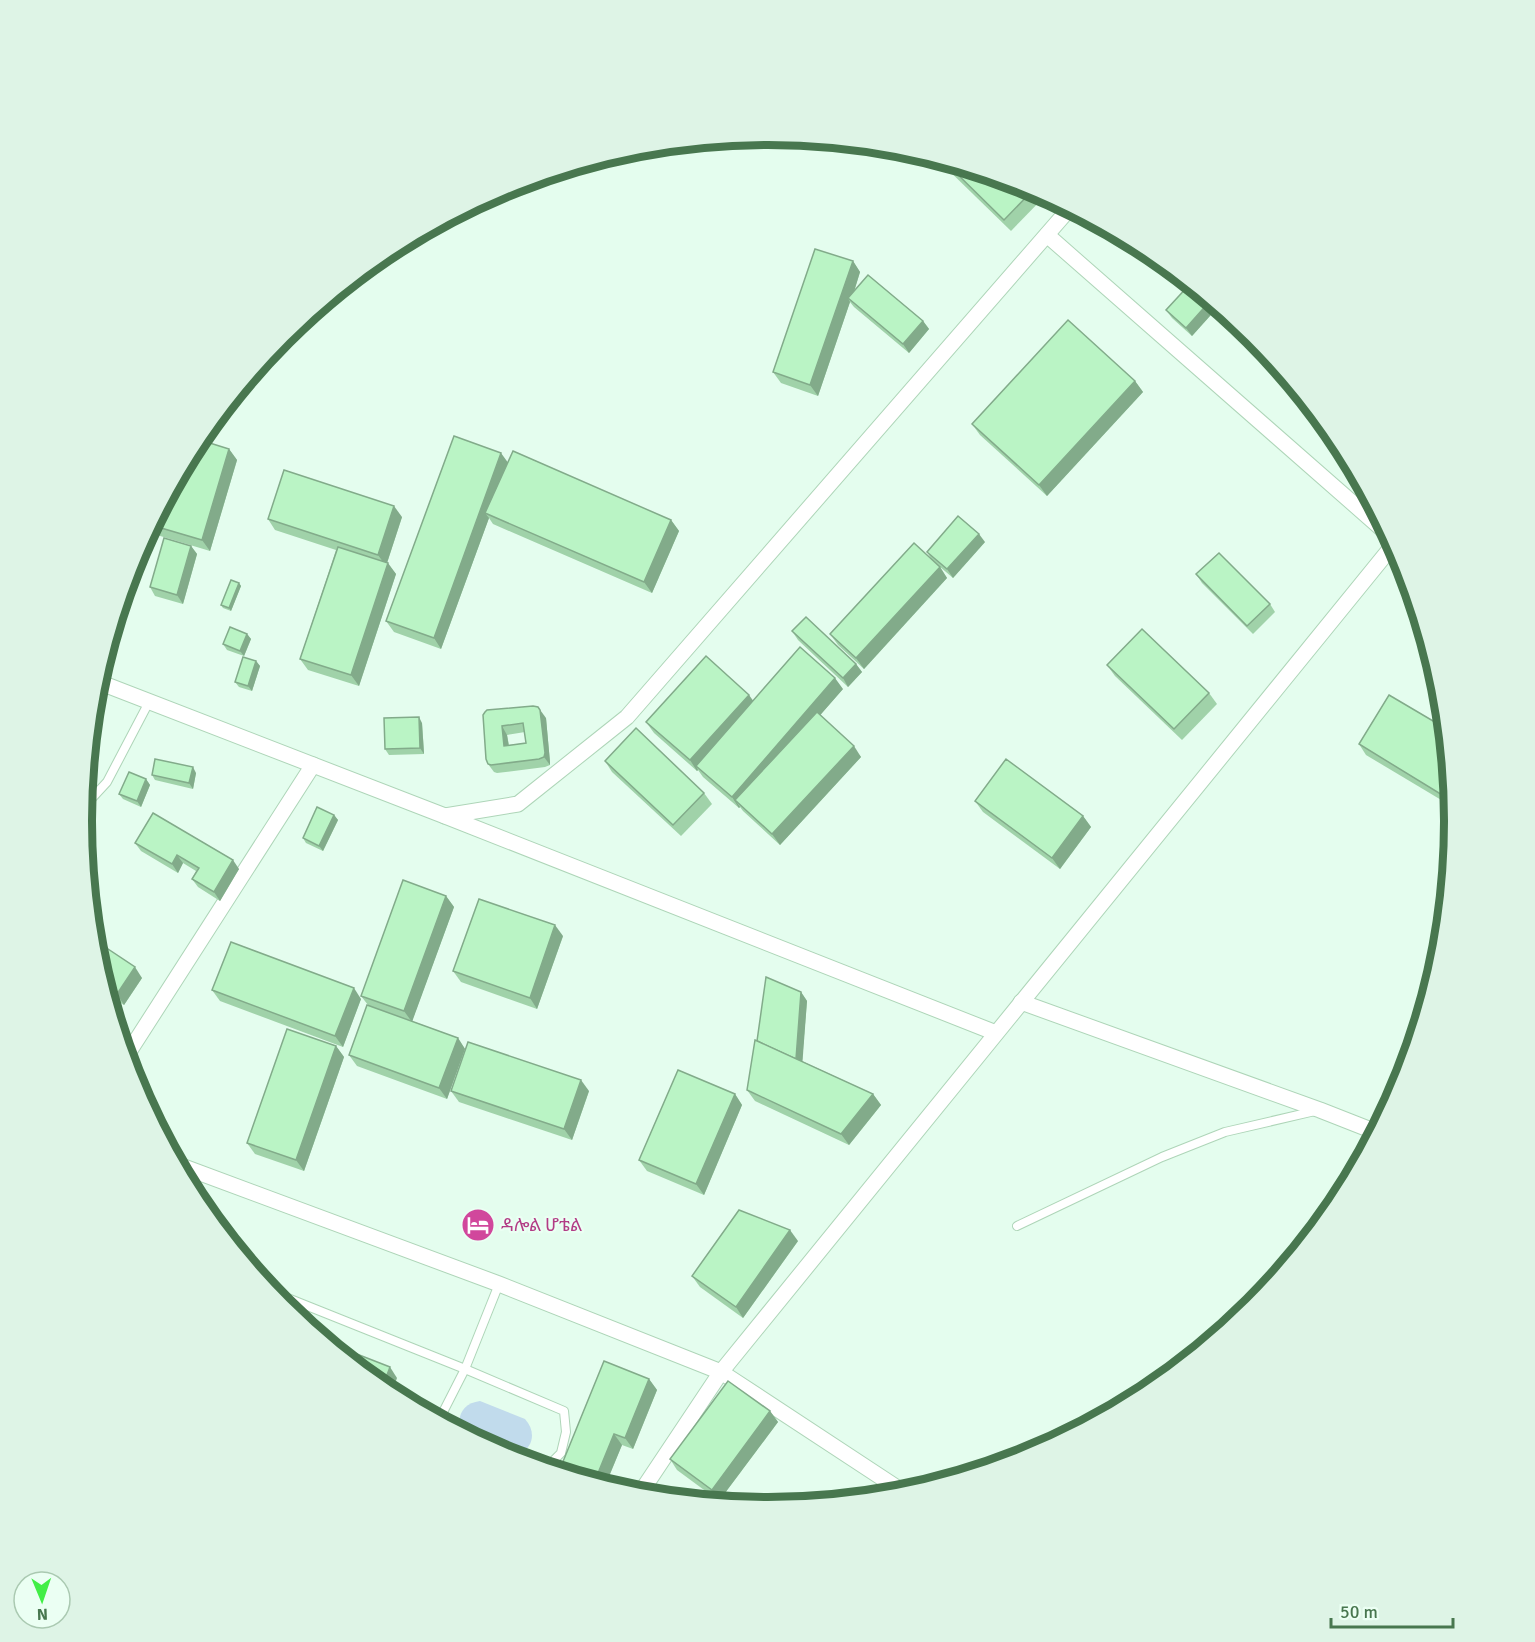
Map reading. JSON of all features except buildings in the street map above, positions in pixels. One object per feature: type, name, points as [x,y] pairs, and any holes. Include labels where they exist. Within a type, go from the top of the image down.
[{"type":"street","points":[[445,816],[518,804],[627,717],[1065,214]]},
{"type":"street","points":[[1047,235],[1374,522]]},
{"type":"street","points":[[645,1486],[721,1372],[1388,552]]},
{"type":"street","points":[[105,685],[996,1033]]},
{"type":"street","points":[[131,1050],[313,765]]},
{"type":"street","points":[[1022,1002],[1369,1129]]},
{"type":"street","points":[[188,1168],[499,1284],[721,1372],[893,1485]]},
{"type":"lane","points":[[93,798],[108,782],[149,702]]},
{"type":"lane","points":[[1017,1226],[1162,1157],[1225,1132],[1320,1110]]},
{"type":"lane","points":[[443,1413],[465,1369],[499,1284]]},
{"type":"lane","points":[[288,1298],[564,1411],[566,1432],[561,1453],[552,1462]]},
{"type":"shaded area","points":[[480,1401],[525,1419],[532,1434],[528,1447],[523,1451],[459,1422],[461,1413],[470,1404]]},
{"type":"place","name":"ዳሎል ሆቴል","points":[[478,1225]]}]
